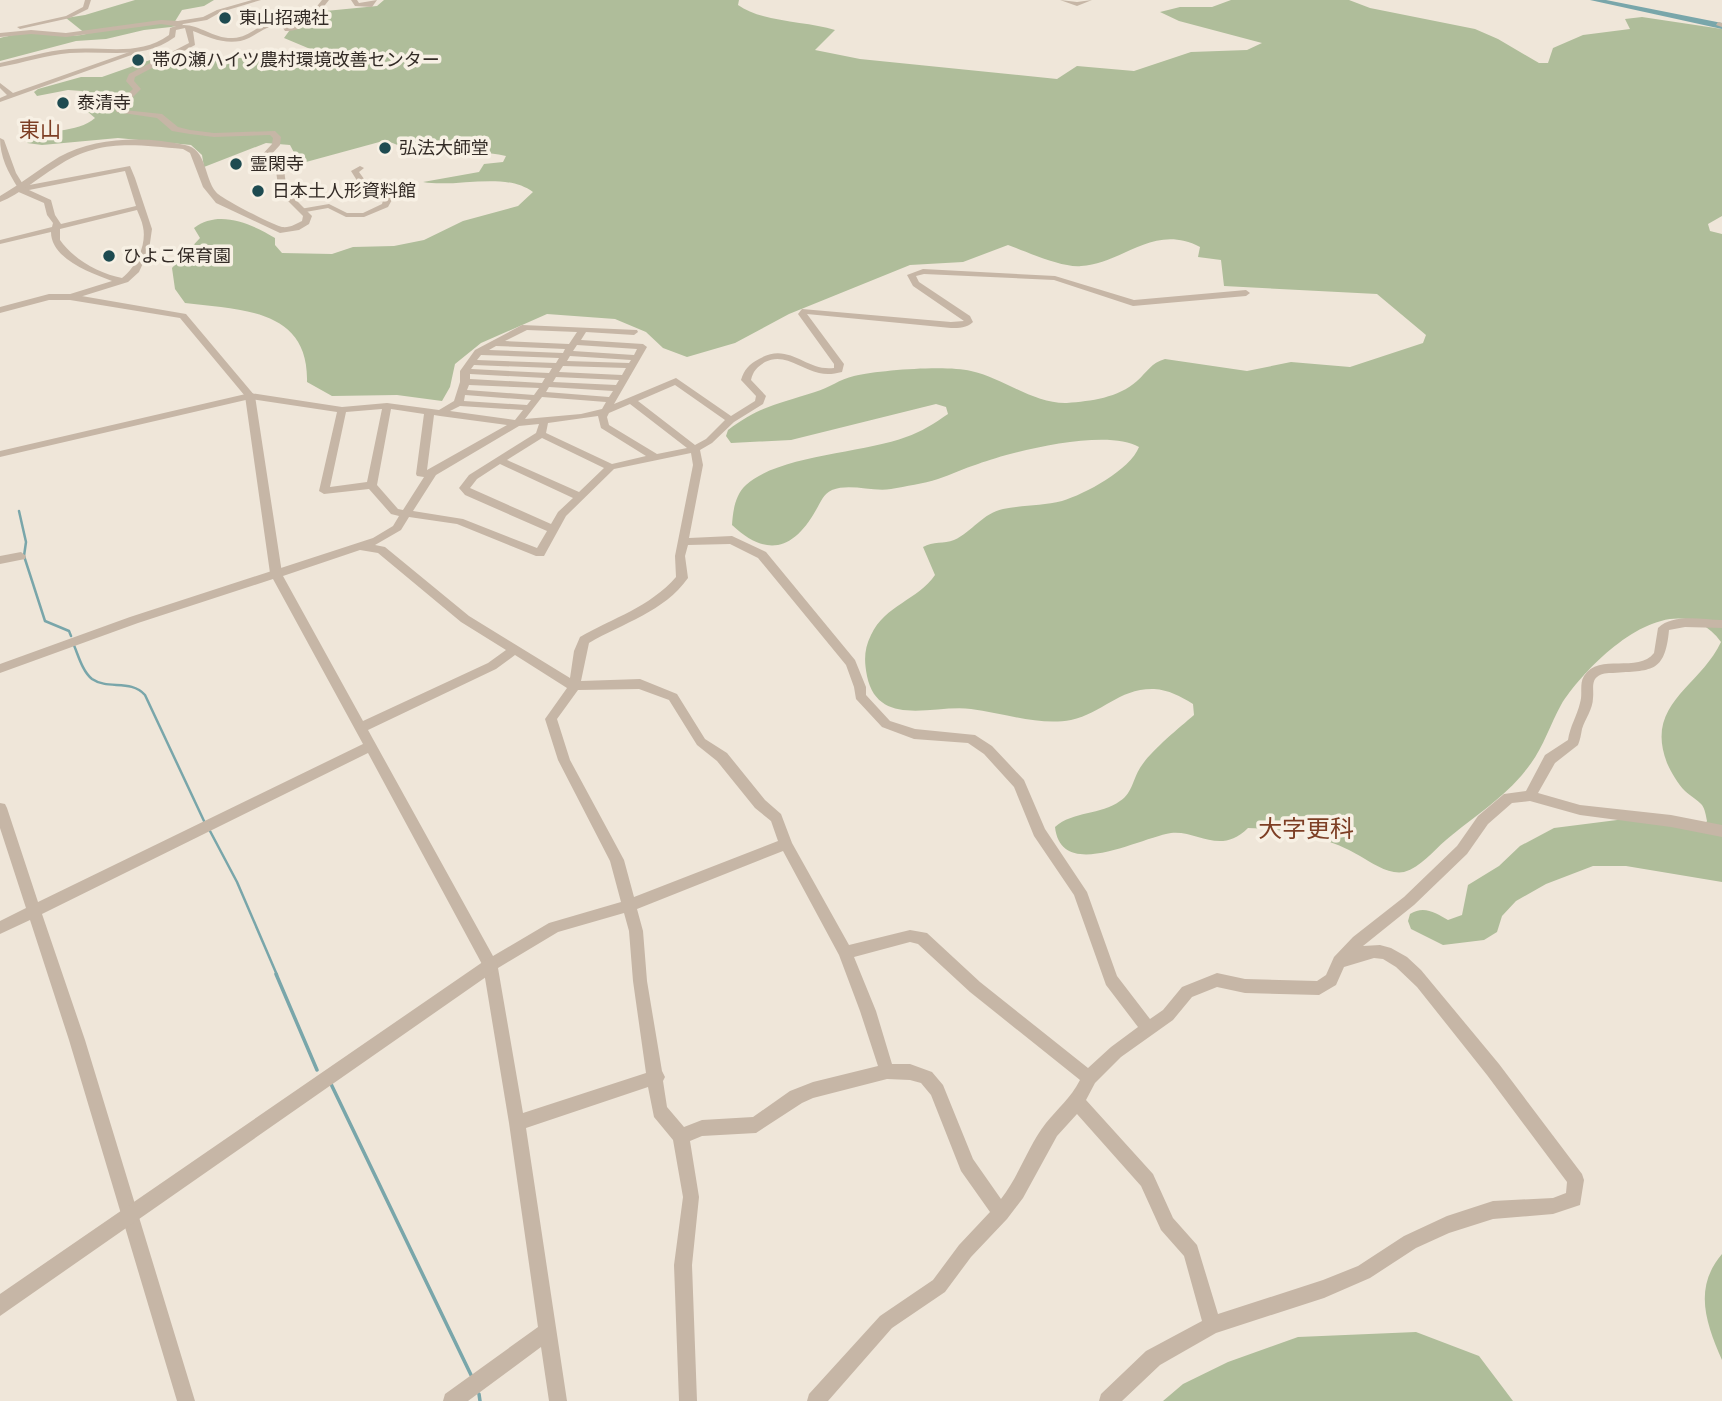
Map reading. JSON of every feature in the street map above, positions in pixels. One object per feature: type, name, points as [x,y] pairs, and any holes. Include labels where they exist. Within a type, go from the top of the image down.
[{"type":"street","points":[[0,33],[68,17],[86,8],[88,0]]},
{"type":"street","points":[[0,100],[135,52],[155,48],[173,36],[172,29],[258,0]]},
{"type":"street","points":[[0,33],[58,35],[161,22],[182,25],[231,40],[244,38],[262,24],[283,23],[287,30],[297,30],[303,27],[326,0]]},
{"type":"street","points":[[354,0],[355,4],[363,6],[372,5],[374,0]]},
{"type":"street","points":[[1063,0],[1077,4],[1089,0]]},
{"type":"street","points":[[0,199],[21,189],[83,149],[106,143],[126,142],[185,147],[193,151],[204,182],[218,201],[242,209],[274,230],[300,227],[306,222],[308,216],[283,192],[280,170],[264,157],[276,145],[277,137],[272,133],[214,135],[190,132],[175,129],[159,116],[120,112],[121,105],[137,89],[130,80],[132,76],[193,44],[182,25]]},
{"type":"street","points":[[0,65],[66,51],[135,52]]},
{"type":"street","points":[[0,85],[12,96]]},
{"type":"street","points":[[1,146],[21,189],[46,199],[57,227],[57,242],[83,265],[119,281]]},
{"type":"street","points":[[21,189],[127,168],[135,182],[135,194],[148,229],[145,250],[135,272],[131,278],[70,297]]},
{"type":"street","points":[[303,211],[329,206],[346,215],[364,215],[385,205],[387,195],[364,185],[355,172],[360,168]]},
{"type":"street","points":[[0,242],[140,207]]},
{"type":"street","points":[[372,485],[395,512],[459,521],[540,553],[553,529],[578,496],[611,467],[695,449],[709,441],[731,420],[760,402],[761,396],[746,380],[748,370],[767,356],[783,354],[822,372],[839,370],[839,364],[802,314],[805,312],[951,325],[969,322],[967,318],[919,288],[911,277],[919,271],[1051,278],[1133,303],[1247,293]]},
{"type":"street","points":[[0,310],[49,297],[70,297],[183,316],[250,396],[276,573],[490,965],[517,1123],[558,1401]]},
{"type":"street","points":[[458,403],[465,371],[478,352],[526,327],[560,365],[612,400]]},
{"type":"street","points":[[471,362],[560,365],[634,332]]},
{"type":"street","points":[[493,343],[618,388]]},
{"type":"street","points":[[463,387],[643,347],[602,417],[604,426],[656,458]]},
{"type":"street","points":[[478,352],[625,378]]},
{"type":"street","points":[[465,371],[635,362]]},
{"type":"street","points":[[435,413],[421,474],[432,473],[517,423],[560,365]]},
{"type":"street","points":[[0,454],[250,396],[342,410],[387,406],[517,423],[607,411],[633,402],[676,381],[731,420]]},
{"type":"street","points":[[633,402],[695,449],[698,465],[680,556],[682,578],[646,610],[584,640],[579,650],[574,686],[551,719],[564,760],[617,860],[631,905],[660,1111],[681,1136],[691,1197],[683,1265],[688,1401]]},
{"type":"street","points":[[435,413],[458,403],[530,408]]},
{"type":"street","points":[[372,485],[387,406]]},
{"type":"street","points":[[342,410],[324,491],[372,485]]},
{"type":"street","points":[[544,421],[541,435],[473,477],[464,488],[469,493],[553,529]]},
{"type":"street","points":[[541,435],[611,467]]},
{"type":"street","points":[[500,460],[578,496]]},
{"type":"street","points":[[0,669],[134,620],[377,541],[397,528],[432,473]]},
{"type":"street","points":[[683,542],[732,540],[762,555],[850,663],[860,687],[860,696],[886,724],[914,734],[971,738],[988,750],[1019,784],[1040,832],[1080,892],[1111,980],[1149,1029]]},
{"type":"street","points":[[362,547],[381,550],[465,618],[574,686],[640,684],[673,697],[701,742],[722,757],[760,804],[776,818],[786,844],[845,953],[868,1011],[887,1071]]},
{"type":"street","points":[[0,560],[21,556]]},
{"type":"street","points":[[1530,796],[1550,760],[1574,742],[1574,732],[1587,703],[1589,679],[1596,671],[1645,665],[1656,660],[1661,652],[1664,628],[1667,626],[1683,623],[1722,624]]},
{"type":"street","points":[[361,727],[492,666],[515,649]]},
{"type":"street","points":[[0,928],[371,746]]},
{"type":"street","points":[[816,1401],[886,1322],[939,1286],[965,1251],[1001,1213],[1017,1192],[1051,1130],[1077,1102],[1089,1078],[1116,1052],[1168,1015],[1187,992],[1217,980],[1245,986],[1319,988],[1331,980],[1339,962],[1358,942],[1409,901],[1462,850],[1483,820],[1509,798],[1530,796],[1580,810],[1671,821],[1722,831]]},
{"type":"street","points":[[0,808],[77,1040],[186,1401]]},
{"type":"street","points":[[0,1306],[490,965],[554,927],[631,905],[786,844]]},
{"type":"street","points":[[845,953],[910,936],[922,938],[975,987],[1089,1078]]},
{"type":"street","points":[[1108,1401],[1153,1358],[1212,1325],[1324,1289],[1364,1272],[1410,1242],[1458,1222],[1493,1210],[1553,1206],[1574,1199],[1576,1180],[1494,1070],[1409,970],[1384,952],[1365,953],[1339,962]]},
{"type":"street","points":[[681,1136],[702,1128],[756,1125],[796,1097],[813,1090],[887,1071],[910,1072],[926,1077],[937,1090],[967,1165],[1001,1213]]},
{"type":"street","points":[[517,1123],[657,1077]]},
{"type":"street","points":[[1077,1102],[1147,1180],[1167,1224],[1191,1251],[1212,1325]]},
{"type":"street","points":[[452,1401],[549,1330]]},
{"type":"green space","points":[[135,0],[214,0],[204,6],[182,10],[174,23],[176,26],[106,39],[76,41],[0,61],[0,38],[31,32],[66,36],[86,34],[66,18]]},
{"type":"green space","points":[[384,0],[739,0],[738,5],[759,15],[835,30],[815,50],[860,59],[1057,79],[1077,66],[1134,71],[1191,52],[1247,50],[1262,43],[1179,21],[1160,12],[1180,7],[1212,7],[1231,0],[1349,0],[1370,8],[1475,29],[1539,63],[1548,63],[1553,48],[1583,35],[1630,29],[1625,19],[1642,17],[1722,29],[1722,216],[1708,224],[1710,231],[1722,234],[1722,882],[1626,866],[1593,866],[1546,884],[1516,901],[1502,916],[1497,932],[1484,940],[1443,945],[1411,929],[1408,921],[1410,914],[1420,910],[1430,911],[1448,920],[1462,915],[1468,885],[1499,866],[1520,846],[1554,828],[1625,819],[1702,829],[1707,821],[1704,808],[1675,778],[1667,763],[1662,743],[1663,726],[1668,711],[1712,658],[1721,642],[1702,625],[1680,619],[1657,622],[1634,633],[1612,649],[1591,668],[1561,705],[1538,752],[1520,777],[1500,797],[1410,870],[1387,870],[1347,849],[1320,839],[1292,832],[1248,828],[1228,840],[1209,840],[1171,833],[1122,848],[1086,854],[1071,852],[1060,843],[1055,827],[1070,818],[1104,809],[1124,798],[1147,759],[1194,715],[1193,704],[1174,694],[1154,689],[1131,692],[1082,717],[1059,721],[1034,720],[971,709],[895,708],[883,703],[873,692],[866,671],[866,650],[871,635],[885,616],[920,591],[935,575],[923,547],[954,540],[996,511],[1055,503],[1082,493],[1117,472],[1134,456],[1139,447],[1105,440],[1060,444],[994,459],[920,484],[884,490],[839,488],[824,496],[798,534],[778,545],[756,542],[732,525],[739,494],[760,475],[800,461],[906,437],[948,414],[946,407],[936,404],[791,440],[731,443],[726,436],[728,430],[760,411],[849,377],[896,370],[960,369],[983,374],[1043,399],[1067,403],[1113,395],[1130,387],[1153,365],[1165,359],[1247,371],[1291,362],[1350,367],[1423,343],[1426,335],[1377,294],[1224,286],[1221,260],[1198,257],[1200,247],[1168,239],[1081,266],[1055,262],[1008,245],[963,262],[910,265],[789,314],[735,343],[687,357],[663,348],[646,332],[615,319],[547,314],[481,343],[455,364],[450,387],[442,401],[397,395],[332,396],[307,382],[305,358],[297,339],[284,326],[267,317],[248,312],[185,303],[175,289],[172,268],[200,238],[194,228],[204,222],[225,219],[246,224],[275,238],[275,245],[282,253],[332,254],[353,247],[394,246],[424,240],[463,221],[518,206],[533,192],[508,182],[423,182],[479,172],[484,164],[503,162],[506,156],[484,153],[419,153],[383,141],[306,162],[298,160],[290,145],[266,143],[204,167],[202,155],[191,145],[118,138],[42,145],[27,143],[43,135],[88,123],[95,118],[81,106],[82,91],[68,90],[37,96],[34,92],[38,89],[81,77],[102,77],[153,59],[177,56],[300,59],[314,55],[315,51],[284,38],[292,27],[285,21],[305,13],[377,6]]},
{"type":"green space","points":[[1722,1254],[1722,1360],[1707,1319],[1705,1293],[1713,1267]]},
{"type":"green space","points":[[1416,1332],[1479,1356],[1513,1401],[1163,1401],[1183,1384],[1228,1362],[1298,1337]]},
{"type":"waterway","points":[[1594,0],[1722,26]]},
{"type":"waterway","points":[[19,511],[26,542],[24,556],[45,621],[69,631],[71,636]]},
{"type":"waterway","points":[[73,643],[83,667],[92,679],[105,684],[133,687],[145,695],[204,821]]},
{"type":"waterway","points":[[210,831],[237,882],[277,975]]},
{"type":"waterway","points":[[276,974],[317,1070]]},
{"type":"waterway","points":[[331,1084],[472,1377]]},
{"type":"waterway","points":[[479,1394],[480,1401]]},
{"type":"place","name":"東山招魂社","points":[[225,18]]},
{"type":"place","name":"帯の瀬ハイツ農村環境改善センター","points":[[138,60]]},
{"type":"place","name":"泰清寺","points":[[63,103]]},
{"type":"place","name":"弘法大師堂","points":[[385,148]]},
{"type":"place","name":"霊閑寺","points":[[236,164]]},
{"type":"place","name":"日本土人形資料館","points":[[258,191]]},
{"type":"place","name":"ひよこ保育園","points":[[109,256]]},
{"type":"district","name":"東山","points":[[40,130]]},
{"type":"district","name":"大字更科","points":[[1306,829]]}]
